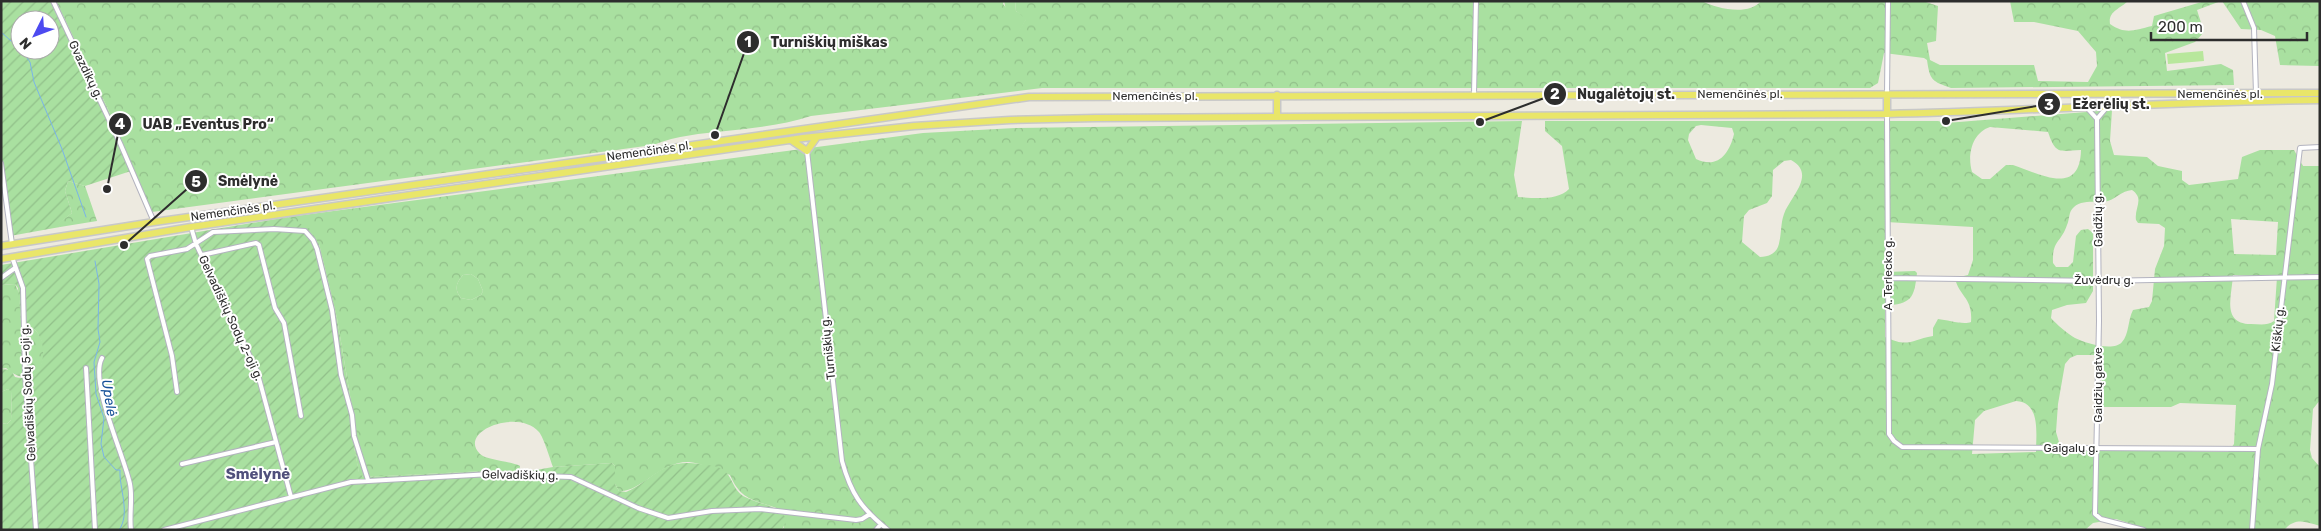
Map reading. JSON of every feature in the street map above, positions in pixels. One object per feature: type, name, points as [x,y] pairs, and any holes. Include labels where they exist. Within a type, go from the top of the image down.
[{"type":"main road","name":"Nemenčinės pl.","points":[[1,246],[154,222],[1029,97],[1474,94],[2320,93]]},
{"type":"main road","points":[[1887,94],[1887,114]]},
{"type":"main road","points":[[1277,95],[1277,117]]},
{"type":"main road","name":"Nemenčinės pl.","points":[[1,259],[191,227],[791,140],[879,130],[1010,120],[1887,114],[2194,101],[2320,100]]},
{"type":"main road","points":[[877,118],[879,130]]},
{"type":"main road","points":[[791,140],[807,151],[808,146],[817,137]]},
{"type":"main road","points":[[686,145],[688,155]]},
{"type":"street","name":"Gvazdikų g.","points":[[53,1],[120,143],[154,222]]},
{"type":"street","points":[[1474,94],[1476,1]]},
{"type":"street","points":[[1887,94],[1888,1]]},
{"type":"street","points":[[2243,1],[2254,28],[2256,94]]},
{"type":"street","points":[[2086,107],[2097,119],[2108,106]]},
{"type":"street","name":"A. Terlecko g.","points":[[1887,114],[1889,434]]},
{"type":"street","name":"Gaidžių g.","points":[[2097,119],[2099,321]]},
{"type":"street","name":"Kiškių g.","points":[[2252,530],[2258,449],[2272,384],[2300,148],[2320,147]]},
{"type":"street","name":"Turniškių g.","points":[[807,151],[842,461],[849,485],[870,514],[888,530]]},
{"type":"street","points":[[1,163],[12,244]]},
{"type":"street","name":"Gelvadiškių Sodų 2-oji g.","points":[[191,227],[196,244],[257,371],[291,497]]},
{"type":"street","points":[[177,392],[173,364],[147,259],[150,256],[187,249],[213,232],[274,229],[305,231],[317,249],[332,310],[340,375],[352,415],[354,436],[368,480]]},
{"type":"street","points":[[202,255],[256,243],[259,245],[275,308],[284,323],[301,416]]},
{"type":"street","name":"Gelvadiškių Sodų 5-oji g.","points":[[12,257],[23,288],[25,374],[36,530]]},
{"type":"street","points":[[1,278],[15,268]]},
{"type":"street","name":"Žuvėdrų g.","points":[[1888,278],[2099,281],[2320,277]]},
{"type":"street","name":"Gaidžių gatve","points":[[2099,321],[2098,448],[2095,514],[2101,519],[2144,530]]},
{"type":"street","points":[[102,358],[98,366],[100,384],[131,488],[131,530]]},
{"type":"street","points":[[86,368],[95,530]]},
{"type":"street","name":"Gaigalų g.","points":[[1889,434],[1902,447],[2258,449]]},
{"type":"street","points":[[182,464],[276,442]]},
{"type":"street","name":"Gelvadiškių g.","points":[[164,530],[351,482],[491,474],[572,477],[638,508],[673,518],[712,511],[760,508],[856,520],[870,514]]},
{"type":"street","points":[[876,530],[881,524]]},
{"type":"green space","points":[[1,1],[56,1],[108,109],[134,170],[85,186],[68,181],[65,191],[72,213],[58,224],[60,227],[10,236],[1,172]]},
{"type":"green space","points":[[56,1],[1004,1],[1003,4],[1013,16],[1013,40],[1026,19],[1016,11],[1015,1],[1702,1],[1724,8],[1741,10],[1756,6],[1761,1],[1923,1],[1938,6],[1936,41],[1927,43],[1930,60],[1940,65],[2034,65],[2038,81],[2088,82],[2097,66],[2096,52],[2078,31],[2034,22],[2014,22],[2010,1],[2128,1],[2113,13],[2110,24],[2121,30],[2130,31],[2152,26],[2154,16],[2205,1],[2221,1],[2197,10],[2204,32],[2195,42],[2165,53],[2167,71],[2221,64],[2233,70],[2234,85],[1951,88],[1933,79],[1929,72],[1927,60],[1924,58],[1884,53],[1878,83],[1870,88],[1042,88],[811,116],[769,126],[680,137],[653,145],[152,212],[108,109]]},
{"type":"green space","points":[[1004,1],[1015,1],[1016,11],[1027,18],[1013,42]]},
{"type":"green space","points":[[2222,1],[2320,1],[2320,66],[2280,65],[2275,36],[2261,30],[2241,29]]},
{"type":"green space","points":[[2203,51],[2204,61],[2168,64],[2167,54]]},
{"type":"green space","points":[[2112,110],[2110,141],[2114,155],[2147,157],[2158,166],[2182,171],[2182,180],[2189,185],[2238,179],[2242,157],[2260,150],[2294,150],[2303,166],[2320,166],[2320,400],[2313,409],[2310,450],[2312,458],[2320,467],[2320,526],[2297,522],[2284,530],[2150,530],[2116,519],[2093,523],[2085,530],[782,530],[784,527],[779,509],[744,495],[734,484],[730,475],[704,465],[689,462],[679,463],[669,466],[635,487],[619,491],[615,484],[615,466],[612,463],[553,467],[539,432],[529,425],[518,422],[505,422],[493,425],[477,437],[475,445],[483,456],[520,466],[519,473],[486,471],[363,477],[359,473],[354,447],[354,419],[337,318],[319,244],[288,217],[923,133],[1015,128],[1522,121],[1514,175],[1518,197],[1545,198],[1559,195],[1569,189],[1562,146],[1545,131],[1545,121],[1938,121],[1946,123]],"holes":[[[1701,125],[1732,128],[1734,134],[1725,154],[1716,161],[1710,162],[1696,159],[1688,140],[1689,134],[1696,126]],[[1990,127],[2048,132],[2053,145],[2059,150],[2081,150],[2079,165],[2074,173],[2066,178],[2046,177],[2013,165],[2006,165],[1990,179],[1982,179],[1972,172],[1970,159],[1972,145],[1979,134]],[[1791,160],[1802,172],[1802,179],[1784,214],[1777,249],[1774,253],[1760,257],[1742,242],[1744,216],[1749,210],[1767,203],[1772,196],[1773,170],[1784,161]],[[2132,190],[2136,193],[2138,197],[2136,220],[2138,223],[2159,224],[2165,228],[2164,246],[2155,269],[2152,301],[2149,307],[2133,310],[2126,335],[2122,342],[2113,346],[2099,346],[2075,338],[2051,318],[2052,310],[2067,305],[2086,303],[2093,291],[2093,233],[2088,229],[2081,230],[2076,236],[2073,262],[2068,267],[2056,267],[2053,263],[2053,256],[2055,246],[2065,231],[2074,207],[2085,202],[2108,201]],[[2231,219],[2278,222],[2276,255],[2234,254]],[[1886,222],[1973,227],[1973,260],[1968,275],[1955,278],[1959,289],[1970,307],[1971,322],[1960,323],[1938,319],[1933,328],[1933,336],[1905,343],[1885,337],[1885,306],[1901,303],[1910,298],[1916,282],[1917,273],[1915,271],[1886,272]],[[471,274],[478,279],[483,291],[481,295],[471,300],[461,298],[457,289],[457,283],[463,275]],[[2233,275],[2277,277],[2274,321],[2271,323],[2251,324],[2242,323],[2235,319],[2230,307]],[[2077,355],[2100,355],[2103,407],[2171,407],[2180,403],[2236,405],[2234,444],[2228,452],[2061,449],[2056,432],[2058,404],[2065,364],[2070,358]],[[2016,401],[2030,407],[2035,421],[2036,452],[1972,454],[1975,420],[1984,411]]]},
{"type":"green space","points":[[68,181],[85,186],[97,221],[60,227],[57,224],[72,213],[65,191]]},
{"type":"green space","points":[[288,217],[310,229],[319,244],[337,318],[354,419],[354,447],[359,472],[363,477],[486,471],[519,473],[553,467],[612,463],[615,466],[615,484],[619,491],[626,492],[659,471],[676,464],[708,465],[726,472],[739,493],[743,496],[772,507],[782,514],[787,519],[782,530],[1,530],[1,423],[7,424],[11,420],[12,392],[8,389],[1,392],[1,369],[11,370],[15,377],[25,378],[32,375],[38,370],[41,363],[43,346],[35,330],[21,322],[18,288],[15,284],[1,285],[1,265]]},
{"type":"green space","points":[[471,274],[478,279],[483,291],[481,295],[471,300],[461,298],[457,292],[457,283],[463,275]]},
{"type":"green space","points":[[15,284],[19,293],[21,322],[35,330],[41,338],[44,348],[40,367],[35,374],[27,377],[18,375],[6,368],[1,369],[1,285]]},
{"type":"green space","points":[[8,389],[12,391],[11,420],[7,424],[1,423],[1,392]]},
{"type":"waterway","name":"Upelė","points":[[1,32],[10,40]]},
{"type":"waterway","name":"Upelė","points":[[28,60],[34,82],[62,149],[86,217]]},
{"type":"waterway","name":"Upelė","points":[[95,261],[99,284],[98,329],[100,342],[94,362],[96,394],[104,418],[101,444],[104,457],[116,470],[120,470],[124,516],[119,530]]},
{"type":"place","name":"Ežerėlių st.","points":[[1946,121]]},
{"type":"place","name":"Nugalėtojų st.","points":[[1480,122]]},
{"type":"place","name":"Turniškių miškas","points":[[715,135]]},
{"type":"place","name":"UAB „Eventus Pro“","points":[[107,189]]},
{"type":"place","name":"Smėlynė","points":[[124,245]]},
{"type":"district","name":"Smėlynė","points":[[258,474]]}]
